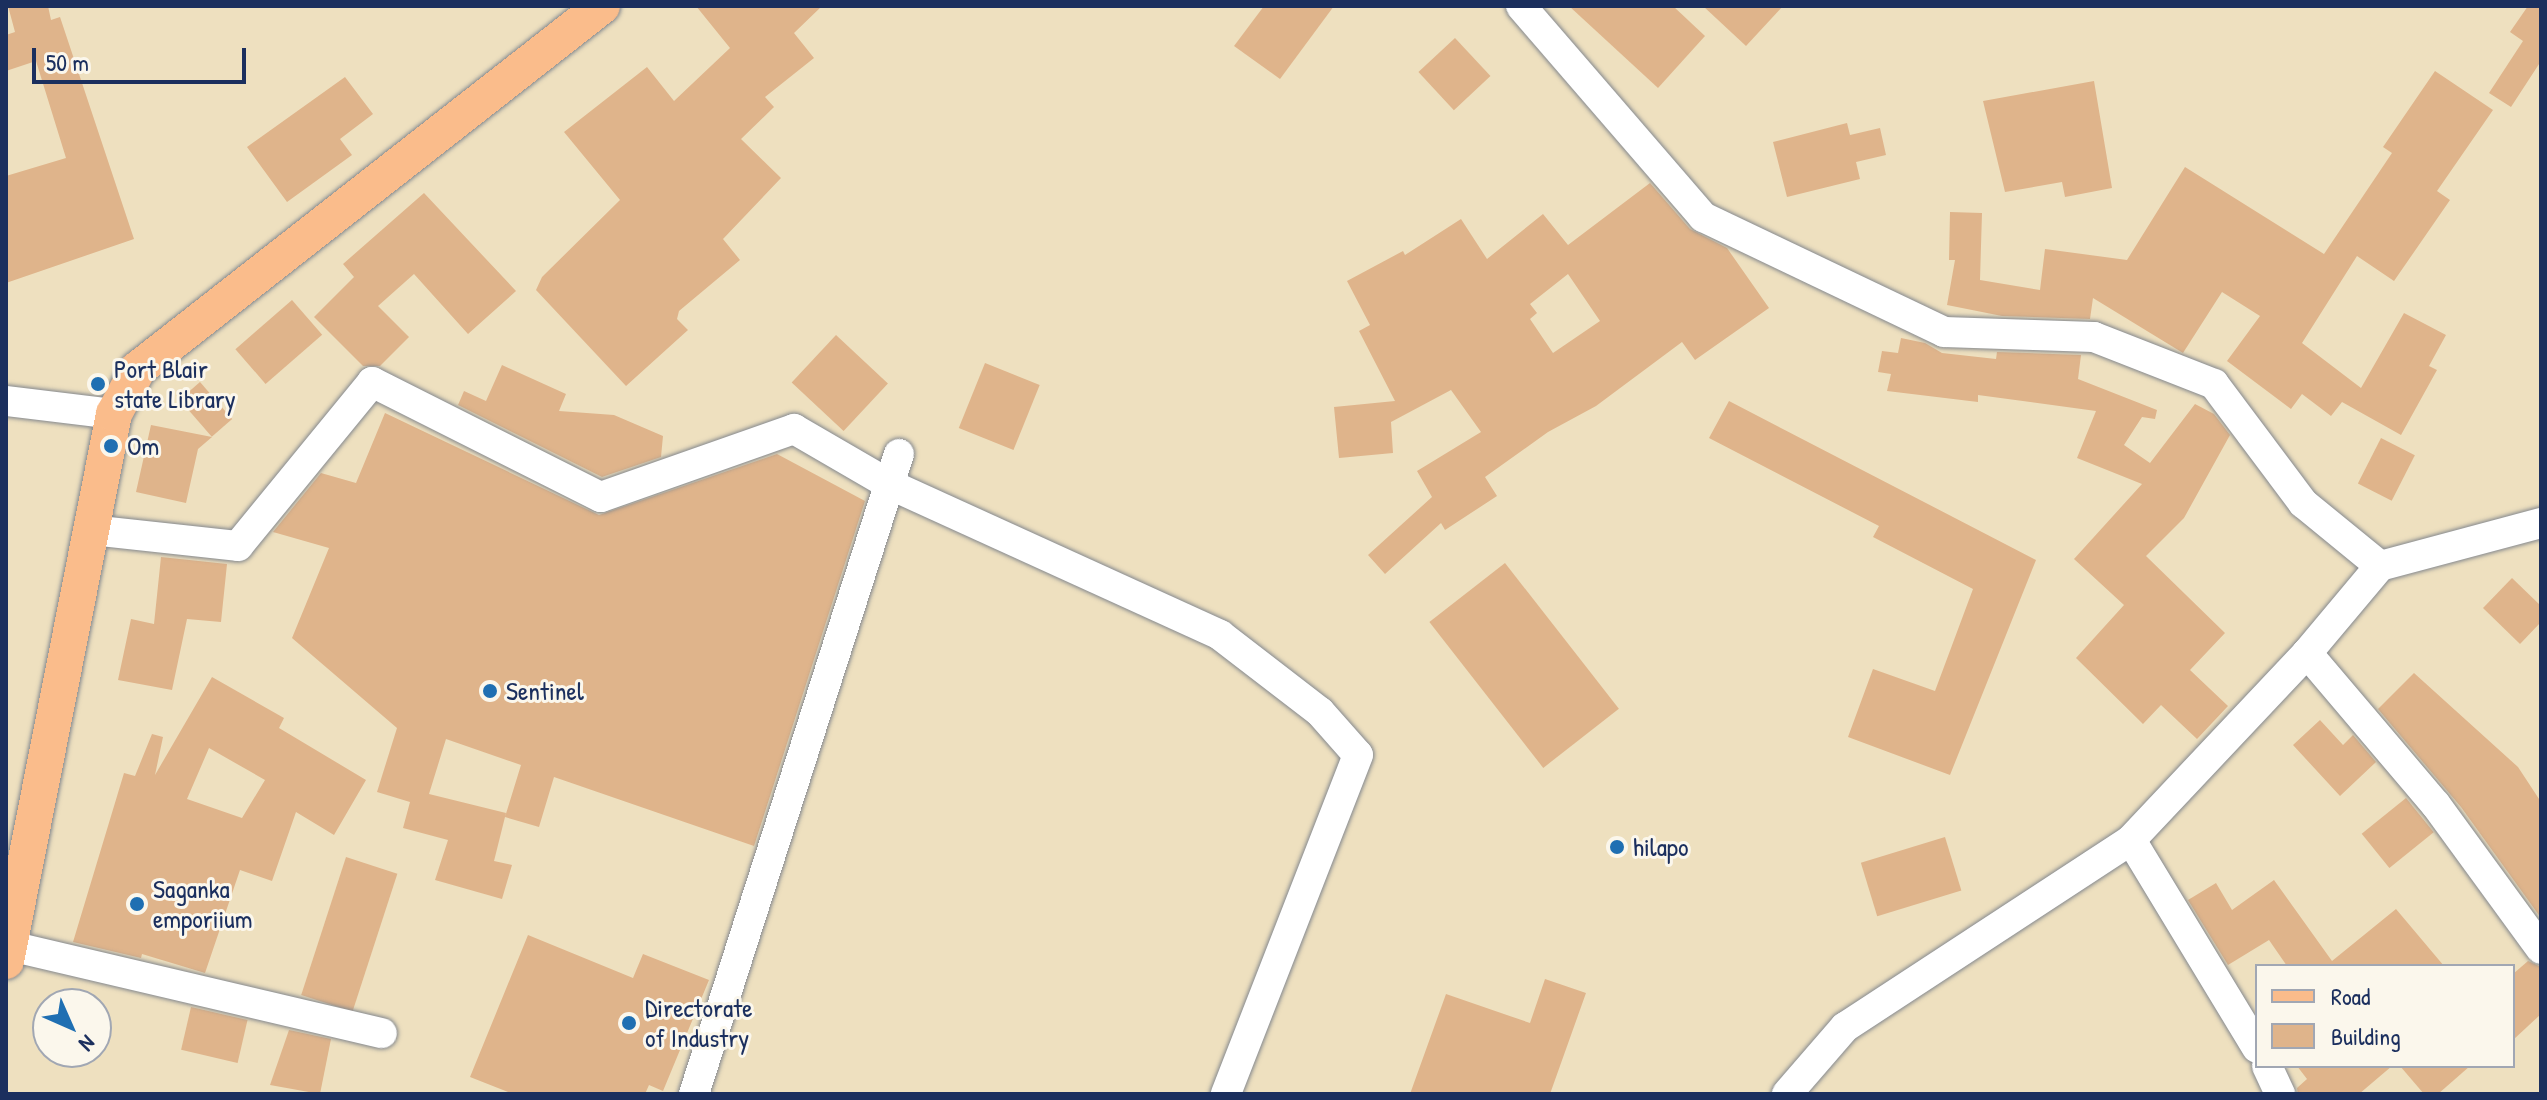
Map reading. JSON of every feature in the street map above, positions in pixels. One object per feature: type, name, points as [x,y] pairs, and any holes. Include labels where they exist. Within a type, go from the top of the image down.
[{"type":"main road","points":[[7,951],[114,414],[138,369],[602,6]]},
{"type":"street","points":[[1521,6],[1703,217],[1944,332],[2094,337],[2214,384],[2303,503],[2380,566]]},
{"type":"street","points":[[91,530],[238,546],[372,382],[601,497],[794,429],[889,484],[1220,635],[1320,712],[1358,755],[1226,1094]]},
{"type":"street","points":[[6,401],[114,414]]},
{"type":"street","points":[[694,1094],[899,454]]},
{"type":"street","points":[[1787,1094],[1845,1027],[2131,840],[2307,653],[2380,566],[2541,523]]},
{"type":"street","points":[[2307,653],[2436,805],[2541,949]]},
{"type":"street","points":[[2131,840],[2255,1045]]},
{"type":"street","points":[[7,951],[382,1033]]},
{"type":"street","points":[[2268,1068],[2280,1094]]},
{"type":"building","points":[[8,6],[48,6],[51,20],[60,17],[134,239],[6,283],[6,176],[66,158],[36,61],[6,71],[6,35],[15,32]]},
{"type":"building","points":[[696,6],[822,6],[794,33],[814,58],[765,97],[774,107],[741,139],[781,178],[723,239],[740,260],[679,311],[677,319],[688,330],[626,386],[536,290],[542,277],[620,200],[564,132],[647,67],[674,101],[730,48]]},
{"type":"building","points":[[1264,6],[1334,6],[1280,79],[1234,46]]},
{"type":"building","points":[[1569,6],[1673,6],[1705,36],[1658,88]]},
{"type":"building","points":[[1703,6],[1783,6],[1746,46]]},
{"type":"building","points":[[2528,6],[2541,6],[2541,61],[2511,107],[2489,93],[2523,41],[2510,32]]},
{"type":"building","points":[[1455,38],[1490,76],[1454,110],[1418,72]]},
{"type":"building","points":[[2435,71],[2493,110],[2437,191],[2450,200],[2394,281],[2357,256],[2302,343],[2361,388],[2404,313],[2446,335],[2429,366],[2437,370],[2401,435],[2342,402],[2331,416],[2302,394],[2291,409],[2227,361],[2260,316],[2222,292],[2183,353],[2093,298],[2090,319],[2002,316],[1947,305],[1955,260],[1949,260],[1950,212],[1982,213],[1980,280],[2040,290],[2045,249],[2127,260],[2185,167],[2324,254],[2392,153],[2383,147]]},
{"type":"building","points":[[345,77],[373,114],[340,139],[352,155],[287,202],[247,147]]},
{"type":"building","points":[[2094,81],[2112,188],[2065,197],[2062,182],[2005,192],[1983,101]]},
{"type":"building","points":[[1847,123],[1850,135],[1880,128],[1886,155],[1856,162],[1860,179],[1787,197],[1773,142]]},
{"type":"building","points":[[1650,183],[1690,229],[1727,248],[1769,308],[1695,360],[1682,342],[1596,406],[1548,432],[1485,477],[1497,496],[1445,530],[1441,523],[1385,574],[1368,555],[1432,497],[1417,471],[1481,432],[1451,390],[1391,422],[1393,453],[1339,458],[1334,407],[1395,401],[1359,331],[1370,325],[1347,281],[1403,251],[1405,255],[1461,219],[1487,259],[1543,214],[1568,245]],"holes":[[[1568,274],[1600,321],[1553,353],[1530,319],[1537,313],[1530,304]]]},
{"type":"building","points":[[424,193],[516,291],[468,334],[414,274],[378,306],[409,337],[380,366],[363,366],[314,317],[354,277],[343,264]]},
{"type":"building","points":[[292,300],[322,335],[266,384],[235,349]]},
{"type":"building","points":[[836,335],[888,383],[844,431],[792,383]]},
{"type":"building","points":[[1901,338],[1925,343],[1942,353],[1996,359],[1997,352],[2081,355],[2078,379],[2157,410],[2155,419],[2142,417],[2124,445],[2150,463],[2195,404],[2214,414],[2230,435],[2184,518],[2146,556],[2225,633],[2190,670],[2228,706],[2197,739],[2161,705],[2143,724],[2076,658],[2124,605],[2074,559],[2142,484],[2077,458],[2096,411],[1978,395],[1978,402],[1887,391],[1891,374],[1878,372],[1882,351],[1898,353]]},
{"type":"building","points":[[985,363],[1040,385],[1013,450],[959,428]]},
{"type":"building","points":[[502,365],[566,394],[559,411],[614,415],[663,436],[661,457],[602,477],[458,405],[464,391],[486,401]]},
{"type":"building","points":[[200,382],[232,419],[212,437],[180,400]]},
{"type":"building","points":[[1729,401],[2036,560],[1950,775],[1848,737],[1873,669],[1935,691],[1973,589],[1873,537],[1879,526],[1709,438]]},
{"type":"building","points":[[385,413],[599,515],[777,454],[865,501],[754,846],[554,777],[539,827],[505,817],[494,861],[512,865],[502,899],[435,880],[448,840],[403,828],[410,802],[377,792],[397,728],[292,638],[329,548],[273,532],[321,473],[356,483]],"holes":[[[446,739],[521,765],[505,817],[506,813],[429,794]]]},
{"type":"building","points":[[151,425],[212,437],[198,449],[186,503],[136,492]]},
{"type":"building","points":[[2381,438],[2415,455],[2392,501],[2358,483]]},
{"type":"building","points":[[161,557],[227,564],[221,622],[187,619],[172,690],[118,680],[131,619],[154,624]]},
{"type":"building","points":[[1505,563],[1619,709],[1543,768],[1429,622]]},
{"type":"building","points":[[2512,578],[2541,606],[2541,622],[2520,644],[2483,608]]},
{"type":"building","points":[[2414,673],[2518,767],[2541,802],[2541,918],[2461,807],[2378,709]]},
{"type":"building","points":[[212,677],[284,718],[279,728],[366,780],[334,835],[296,812],[272,881],[240,870],[205,973],[142,954],[141,958],[73,942],[124,773],[135,776],[152,734],[163,737],[155,775]],"holes":[[[209,748],[265,780],[242,818],[187,799]]]},
{"type":"building","points":[[2320,720],[2343,745],[2353,735],[2376,762],[2340,796],[2293,745]]},
{"type":"building","points":[[2406,798],[2434,832],[2389,868],[2362,834]]},
{"type":"building","points":[[1945,837],[1961,891],[1877,916],[1861,863]]},
{"type":"building","points":[[346,857],[397,874],[353,1012],[301,995]]},
{"type":"building","points":[[2274,880],[2332,961],[2396,909],[2442,964],[2286,964],[2269,940],[2228,965],[2188,900],[2216,883],[2232,910]]},
{"type":"building","points":[[528,935],[633,978],[643,954],[709,980],[663,1091],[649,1085],[645,1094],[513,1094],[470,1077]]},
{"type":"building","points":[[2528,961],[2541,967],[2541,1014],[2515,1038],[2515,972]]},
{"type":"building","points":[[1545,979],[1586,993],[1550,1094],[1410,1094],[1446,994],[1530,1023]]},
{"type":"building","points":[[191,1007],[248,1020],[238,1063],[181,1050]]},
{"type":"building","points":[[289,1030],[331,1039],[320,1094],[270,1085]]},
{"type":"building","points":[[2299,1068],[2390,1068],[2359,1094],[2298,1094],[2297,1088],[2307,1079]]},
{"type":"building","points":[[2402,1068],[2468,1068],[2438,1094],[2424,1094]]},
{"type":"place","name":"Port Blair state Library","points":[[98,384]]},
{"type":"place","name":"Om","points":[[111,446]]},
{"type":"place","name":"Sentinel","points":[[490,691]]},
{"type":"place","name":"hilapo","points":[[1617,847]]},
{"type":"place","name":"Saganka emporiium","points":[[137,904]]},
{"type":"place","name":"Directorate of Industry","points":[[629,1023]]}]
